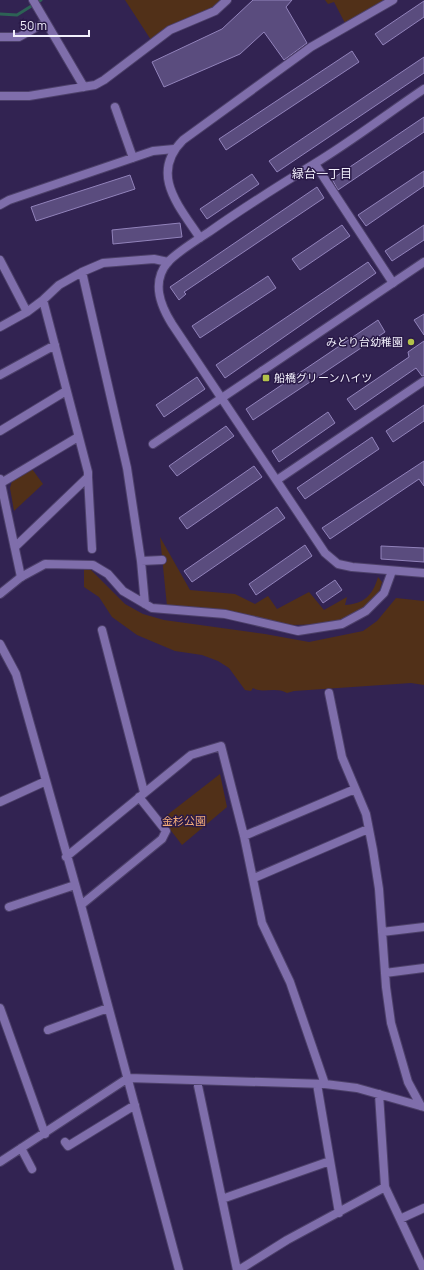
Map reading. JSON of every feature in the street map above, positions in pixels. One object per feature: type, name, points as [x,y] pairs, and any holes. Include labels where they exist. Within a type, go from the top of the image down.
[{"type":"street","points":[[32,0],[84,87]]},
{"type":"street","points":[[0,96],[29,96],[95,85],[104,80],[170,30],[215,11],[227,0]]},
{"type":"street","points":[[200,238],[174,199],[171,189],[166,171],[174,149],[183,140],[311,47],[393,0]]},
{"type":"street","points":[[0,37],[19,37],[46,22]]},
{"type":"street","points":[[424,89],[315,164],[273,188],[200,238],[168,262],[158,282],[159,300],[172,324],[223,398],[325,553],[338,564],[352,567],[424,573]]},
{"type":"street","points":[[115,107],[133,158]]},
{"type":"street","points":[[0,205],[9,200],[133,158],[153,152],[174,149]]},
{"type":"street","points":[[315,164],[393,283]]},
{"type":"street","points":[[0,327],[27,312],[59,286],[82,272],[103,263],[154,259],[168,262]]},
{"type":"street","points":[[0,260],[27,312]]},
{"type":"street","points":[[153,444],[424,262]]},
{"type":"street","points":[[82,272],[127,468],[141,561],[145,604]]},
{"type":"street","points":[[43,300],[88,472],[92,549]]},
{"type":"street","points":[[0,375],[55,345]]},
{"type":"street","points":[[277,480],[424,381]]},
{"type":"street","points":[[0,432],[66,391]]},
{"type":"street","points":[[21,577],[0,481],[78,437]]},
{"type":"street","points":[[15,547],[88,477]]},
{"type":"street","points":[[141,561],[162,560]]},
{"type":"street","points":[[0,594],[21,577],[45,564],[93,565],[108,574],[122,591],[152,608],[224,614],[298,631],[342,624],[366,611],[384,593],[392,571]]},
{"type":"street","points":[[81,905],[162,839],[166,831],[141,795],[102,630]]},
{"type":"street","points":[[0,644],[16,674],[66,857],[76,885],[179,1270]]},
{"type":"street","points":[[329,693],[342,757],[366,814],[379,888],[385,973],[391,1023],[408,1082],[422,1106]]},
{"type":"street","points":[[66,857],[192,754],[221,746],[254,878],[262,923],[290,982],[321,1084],[330,1161],[339,1213]]},
{"type":"street","points":[[0,802],[46,781]]},
{"type":"street","points":[[244,836],[355,789]]},
{"type":"street","points":[[254,878],[368,829]]},
{"type":"street","points":[[9,907],[76,885]]},
{"type":"street","points":[[382,932],[424,927]]},
{"type":"street","points":[[385,973],[424,968]]},
{"type":"street","points":[[0,1008],[45,1134]]},
{"type":"street","points":[[48,1030],[108,1008]]},
{"type":"street","points":[[0,1162],[45,1134],[128,1078],[321,1084],[357,1088],[422,1106]]},
{"type":"street","points":[[197,1081],[238,1270],[287,1240],[385,1187]]},
{"type":"street","points":[[379,1094],[385,1187],[424,1270]]},
{"type":"street","points":[[65,1142],[68,1146],[135,1105]]},
{"type":"street","points":[[21,1148],[32,1169]]},
{"type":"street","points":[[222,1199],[330,1161]]},
{"type":"street","points":[[400,1219],[424,1208]]},
{"type":"green space","points":[[125,0],[222,0],[219,5],[151,40]]},
{"type":"green space","points":[[325,0],[384,0],[345,23],[334,2],[328,4]]},
{"type":"green space","points":[[32,469],[43,484],[14,511],[10,488],[12,481]]},
{"type":"green space","points":[[160,537],[190,590],[235,594],[255,604],[268,596],[277,609],[309,592],[324,610],[347,597],[345,605],[357,603],[370,594],[378,577],[382,582],[379,592],[364,609],[340,622],[328,624],[291,625],[226,610],[167,606]]},
{"type":"green space","points":[[84,568],[90,569],[125,604],[143,614],[164,620],[265,634],[309,642],[363,631],[377,621],[396,598],[424,601],[424,685],[411,683],[294,691],[287,693],[278,690],[257,690],[253,688],[251,691],[245,690],[229,668],[218,661],[202,655],[175,651],[137,635],[112,617],[99,597],[84,587]]},
{"type":"green space","name":"金杉公園","points":[[220,774],[227,807],[182,845],[162,819]]},
{"type":"building","points":[[253,0],[292,0],[286,7],[307,43],[284,60],[264,32],[240,54],[164,87],[152,62],[222,29]]},
{"type":"building","points":[[424,1],[424,17],[383,45],[375,34]]},
{"type":"building","points":[[352,51],[359,62],[226,150],[219,139]]},
{"type":"building","points":[[424,57],[424,73],[277,172],[269,161]]},
{"type":"building","points":[[424,117],[424,132],[338,190],[332,179]]},
{"type":"building","points":[[424,171],[424,186],[366,226],[358,215]]},
{"type":"building","points":[[252,174],[259,184],[207,219],[200,209]]},
{"type":"building","points":[[130,175],[135,189],[36,221],[31,207]]},
{"type":"building","points":[[317,187],[324,198],[184,292],[186,294],[179,300],[170,287]]},
{"type":"building","points":[[180,223],[182,237],[113,244],[112,230]]},
{"type":"building","points":[[342,225],[350,236],[300,270],[292,259]]},
{"type":"building","points":[[424,225],[424,240],[392,261],[385,251]]},
{"type":"building","points":[[368,262],[376,273],[225,378],[216,365]]},
{"type":"building","points":[[268,276],[276,288],[200,338],[192,326]]},
{"type":"building","points":[[424,314],[424,335],[414,320]]},
{"type":"building","points":[[378,320],[385,332],[253,420],[246,409]]},
{"type":"building","points":[[424,341],[424,376],[422,376],[416,368],[355,410],[347,399],[409,357],[408,352]]},
{"type":"building","points":[[197,377],[205,389],[164,417],[156,405]]},
{"type":"building","points":[[424,405],[424,421],[393,442],[386,431]]},
{"type":"building","points":[[328,412],[335,423],[279,462],[272,451]]},
{"type":"building","points":[[226,426],[234,436],[177,476],[169,466]]},
{"type":"building","points":[[372,437],[379,449],[305,499],[297,488]]},
{"type":"building","points":[[424,461],[424,486],[419,479],[330,539],[322,528]]},
{"type":"building","points":[[254,466],[262,477],[187,529],[179,518]]},
{"type":"building","points":[[277,507],[285,518],[192,582],[184,571]]},
{"type":"building","points":[[305,545],[312,556],[256,595],[249,584]]},
{"type":"building","points":[[381,546],[424,548],[424,562],[381,559]]},
{"type":"building","points":[[335,580],[342,590],[323,603],[316,593]]},
{"type":"waterway","points":[[0,14],[17,15],[41,0]]},
{"type":"place","name":"みどり台幼稚園","points":[[411,342]]},
{"type":"place","name":"船橋グリーンハイツ","points":[[266,378]]},
{"type":"district","name":"緑台一丁目","points":[[322,174]]}]
